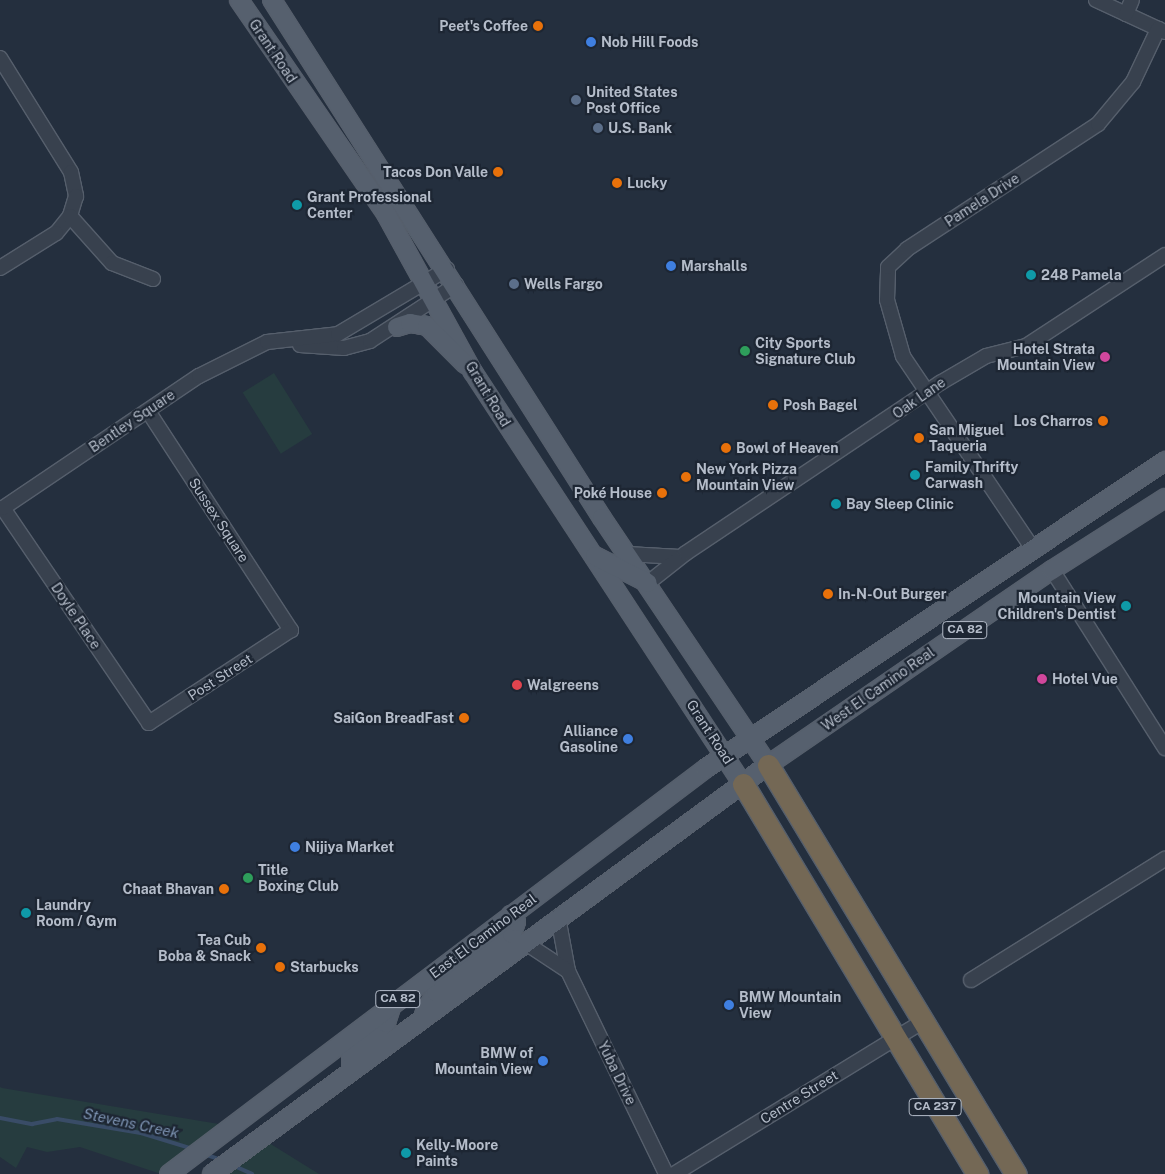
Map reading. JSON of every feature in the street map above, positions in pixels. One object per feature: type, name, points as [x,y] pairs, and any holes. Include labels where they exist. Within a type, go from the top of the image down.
[{"type":"highway","points":[[768,765],[924,1020]]},
{"type":"highway","name":"CA 237","points":[[743,784],[893,1040],[977,1174]]},
{"type":"highway","name":"CA 237","points":[[924,1020],[1016,1174]]},
{"type":"main road","name":"Grant Road","points":[[239,0],[386,214],[435,298],[473,372],[587,550],[726,755],[743,784]]},
{"type":"main road","name":"Grant Road","points":[[272,0],[447,270],[627,554],[768,765]]},
{"type":"main road","points":[[397,326],[410,323],[427,326],[473,372]]},
{"type":"main road","name":"West El Camino Real","points":[[751,737],[1165,461]]},
{"type":"main road","name":"West El Camino Real","points":[[743,784],[1052,570],[1165,498]]},
{"type":"main road","points":[[587,550],[622,574],[648,583]]},
{"type":"main road","points":[[616,593],[627,554]]},
{"type":"main road","name":"East El Camino Real","points":[[171,1173],[393,1002],[751,737]]},
{"type":"main road","name":"CA 82","points":[[212,1174],[558,917],[743,784]]},
{"type":"main road","points":[[422,1019],[436,992],[512,934],[516,922],[511,915]]},
{"type":"main road","points":[[351,1071],[351,1054],[386,1023],[393,1002]]},
{"type":"street","points":[[1096,0],[1162,31]]},
{"type":"street","points":[[1126,14],[1132,0]]},
{"type":"street","name":"Pamela Drive","points":[[1033,550],[925,395],[898,343],[887,300],[888,267],[907,249],[1098,124],[1129,89],[1162,31]]},
{"type":"street","points":[[0,58],[71,172],[76,196],[70,216],[56,233],[0,268]]},
{"type":"street","points":[[70,216],[112,263],[153,279]]},
{"type":"street","name":"Oak Lane","points":[[648,583],[680,557],[986,356],[1026,346],[1165,255]]},
{"type":"street","name":"Bentley Square","points":[[3,508],[199,376],[267,342],[338,334],[447,270]]},
{"type":"street","points":[[267,342],[344,348],[397,326],[456,285]]},
{"type":"street","name":"Sussex Square","points":[[148,411],[290,630]]},
{"type":"street","name":"Doyle Place","points":[[3,508],[149,723]]},
{"type":"street","points":[[627,554],[680,557]]},
{"type":"street","points":[[1052,570],[1165,748]]},
{"type":"street","name":"Post Street","points":[[149,723],[290,630]]},
{"type":"street","points":[[972,980],[1165,860]]},
{"type":"street","name":"Yuba Drive","points":[[558,917],[568,970],[666,1174]]},
{"type":"street","points":[[524,942],[568,970]]},
{"type":"street","name":"Centre Street","points":[[674,1174],[924,1020]]},
{"type":"green space","points":[[274,373],[312,434],[281,454],[243,393]]},
{"type":"green space","points":[[0,1087],[231,1126],[161,1174],[80,1147],[47,1152],[27,1147],[16,1168],[0,1157]]},
{"type":"green space","points":[[261,1138],[319,1174],[212,1174]]},
{"type":"waterway","name":"Stevens Creek","points":[[0,1118],[32,1124],[57,1119],[141,1133],[193,1149]]},
{"type":"waterway","name":"Stevens Creek","points":[[204,1154],[221,1160]]},
{"type":"waterway","name":"Stevens Creek","points":[[232,1165],[252,1174]]},
{"type":"place","name":"Peet's Coffee","points":[[538,26]]},
{"type":"place","name":"Nob Hill Foods","points":[[591,42]]},
{"type":"place","name":"United States Post Office","points":[[576,100]]},
{"type":"place","name":"U.S. Bank","points":[[598,128]]},
{"type":"place","name":"Tacos Don Valle","points":[[498,172]]},
{"type":"place","name":"Lucky","points":[[617,183]]},
{"type":"place","name":"Grant Professional Center","points":[[297,205]]},
{"type":"place","name":"Marshalls","points":[[671,266]]},
{"type":"place","name":"248 Pamela","points":[[1031,275]]},
{"type":"place","name":"Wells Fargo","points":[[514,284]]},
{"type":"place","name":"City Sports Signature Club","points":[[745,351]]},
{"type":"place","name":"Hotel Strata Mountain View","points":[[1105,357]]},
{"type":"place","name":"Posh Bagel","points":[[773,405]]},
{"type":"place","name":"Los Charros","points":[[1103,421]]},
{"type":"place","name":"San Miguel Taqueria","points":[[919,438]]},
{"type":"place","name":"Bowl of Heaven","points":[[726,448]]},
{"type":"place","name":"Family Thrifty Carwash","points":[[915,475]]},
{"type":"place","name":"New York Pizza Mountain View","points":[[686,477]]},
{"type":"place","name":"Poké House","points":[[662,493]]},
{"type":"place","name":"Bay Sleep Clinic","points":[[836,504]]},
{"type":"place","name":"In-N-Out Burger","points":[[828,594]]},
{"type":"place","name":"Mountain View Children's Dentist","points":[[1126,606]]},
{"type":"place","name":"Hotel Vue","points":[[1042,679]]},
{"type":"place","name":"Walgreens","points":[[517,685]]},
{"type":"place","name":"SaiGon BreadFast","points":[[464,718]]},
{"type":"place","name":"Alliance Gasoline","points":[[628,739]]},
{"type":"place","name":"Nijiya Market","points":[[295,847]]},
{"type":"place","name":"Title Boxing Club","points":[[248,878]]},
{"type":"place","name":"Chaat Bhavan","points":[[224,889]]},
{"type":"place","name":"Laundry Room / Gym","points":[[26,913]]},
{"type":"place","name":"Tea Cub Boba & Snack","points":[[261,948]]},
{"type":"place","name":"Starbucks","points":[[280,967]]},
{"type":"place","name":"BMW Mountain View","points":[[729,1005]]},
{"type":"place","name":"BMW of Mountain View","points":[[543,1061]]},
{"type":"place","name":"Kelly-Moore Paints","points":[[406,1153]]}]
